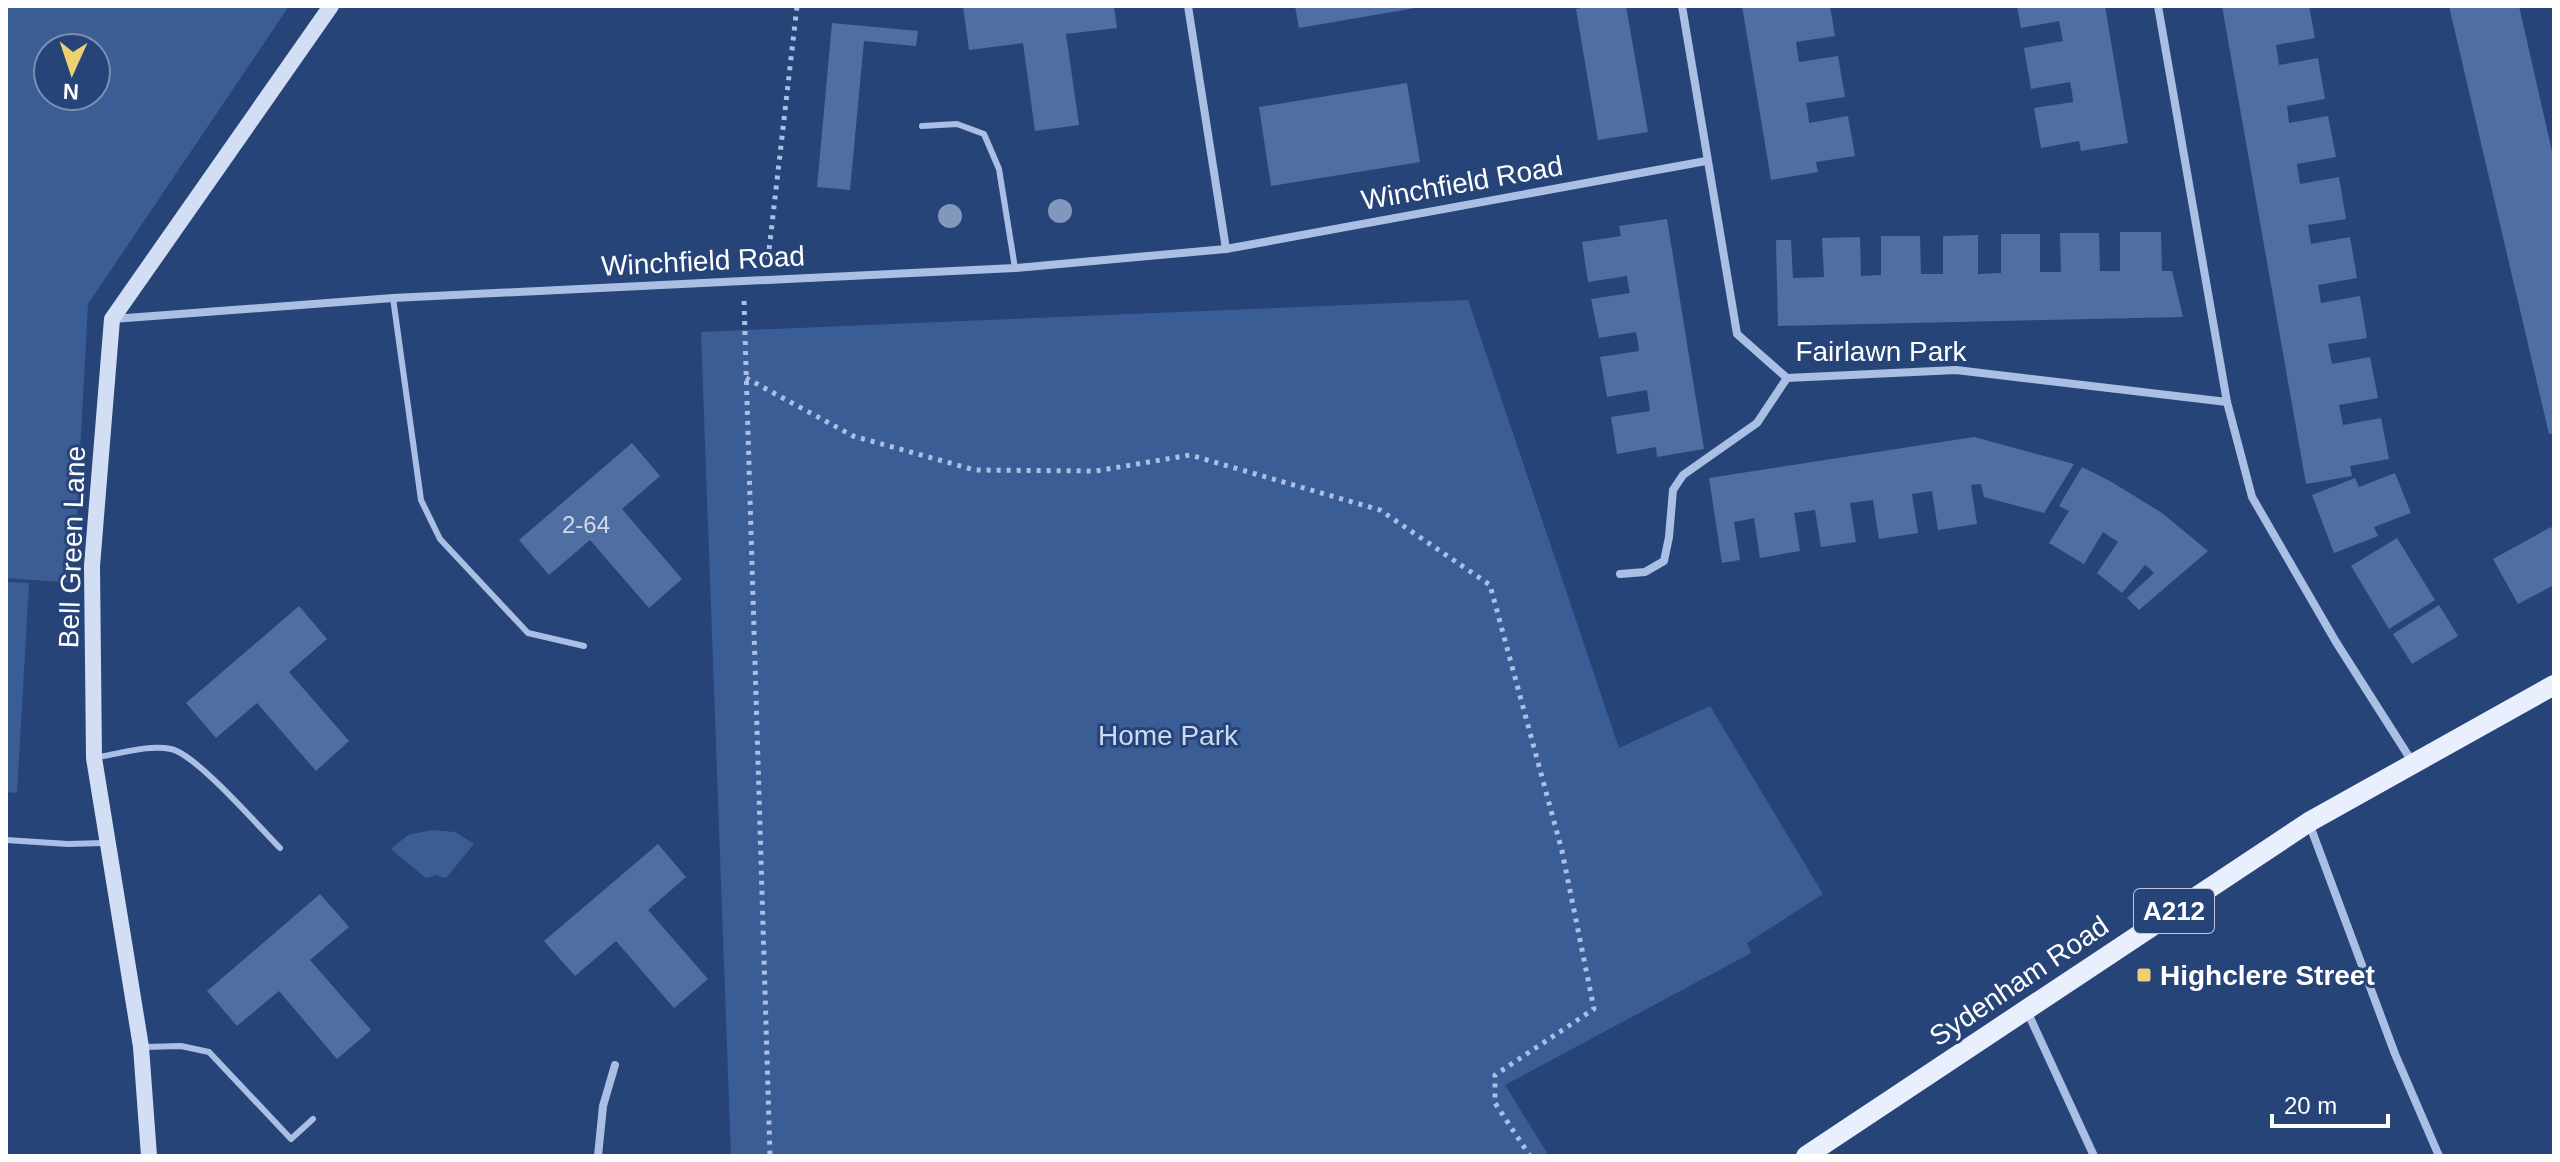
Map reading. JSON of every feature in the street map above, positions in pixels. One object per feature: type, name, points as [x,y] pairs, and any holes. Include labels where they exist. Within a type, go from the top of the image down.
[{"type":"main road","name":"Sydenham Road","points":[[1806,1156],[2309,822],[2554,685]]},
{"type":"street","points":[[112,319],[331,6]]},
{"type":"street","points":[[1188,6],[1226,249]]},
{"type":"street","name":"Fairlawn Park","points":[[1682,6],[1737,334],[1787,378],[1956,370],[2227,402]]},
{"type":"street","points":[[2158,6],[2227,402],[2252,497],[2336,642],[2413,763]]},
{"type":"street","name":"Winchfield Road","points":[[112,319],[393,298],[1015,268],[1226,249],[1706,161]]},
{"type":"street","name":"Bell Green Lane","points":[[112,319],[92,566],[94,758],[141,1047],[149,1156]]},
{"type":"street","points":[[1620,574],[1645,572],[1664,561],[1673,490],[1683,475],[1757,423],[1787,378]]},
{"type":"street","points":[[2309,822],[2395,1054],[2439,1156]]},
{"type":"street","points":[[2026,1009],[2094,1156]]},
{"type":"street","points":[[598,1156],[603,1106],[615,1065]]},
{"type":"lane","points":[[922,126],[957,124],[984,134],[999,169],[1015,268]]},
{"type":"lane","points":[[393,298],[421,500],[440,539],[528,633],[584,646]]},
{"type":"lane","points":[[94,758],[172,749],[191,759],[280,848]]},
{"type":"lane","points":[[6,840],[108,843]]},
{"type":"lane","points":[[141,1047],[181,1046],[209,1052],[291,1139],[313,1119]]},
{"type":"path","points":[[766,280],[797,6]]},
{"type":"path","points":[[743,281],[770,1156]]},
{"type":"path","points":[[746,378],[853,436],[975,470],[1096,471],[1190,455],[1380,510],[1490,585],[1562,851],[1594,1009],[1495,1075],[1495,1103],[1530,1156]]},
{"type":"green space","points":[[6,6],[289,6],[88,304],[73,583],[6,578]]},
{"type":"green space","name":"Home Park","points":[[1468,300],[1619,748],[1710,706],[1823,894],[1747,943],[1751,953],[1505,1085],[1549,1156],[731,1156],[701,332]]},
{"type":"green space","points":[[6,582],[29,583],[17,793],[6,792]]},
{"type":"green space","points":[[432,830],[455,832],[474,844],[446,878],[436,875],[426,878],[391,849],[408,835]]},
{"type":"building","points":[[963,6],[1114,6],[1117,28],[1066,34],[1079,125],[1035,131],[1023,43],[969,50]]},
{"type":"building","points":[[1295,6],[1415,6],[1415,8],[1299,28]]},
{"type":"building","points":[[1626,6],[1648,132],[1598,140],[1576,9]]},
{"type":"building","points":[[1742,6],[1830,6],[1835,36],[1796,42],[1799,62],[1838,56],[1845,97],[1806,103],[1809,123],[1848,116],[1855,156],[1816,162],[1818,172],[1771,180]]},
{"type":"building","points":[[2017,6],[2105,6],[2128,143],[2081,151],[2079,141],[2041,148],[2034,108],[2073,102],[2072,92],[2070,82],[2031,89],[2024,48],[2063,41],[2059,21],[2021,28]]},
{"type":"building","points":[[2222,6],[2309,6],[2315,38],[2276,45],[2279,65],[2318,58],[2325,99],[2287,106],[2289,123],[2328,116],[2336,157],[2297,164],[2300,184],[2339,177],[2346,219],[2308,225],[2311,244],[2350,237],[2357,278],[2318,285],[2321,303],[2360,296],[2367,338],[2328,344],[2332,364],[2370,357],[2378,398],[2339,405],[2343,425],[2381,418],[2389,459],[2350,466],[2352,476],[2306,484]]},
{"type":"building","points":[[2449,6],[2519,6],[2554,160],[2554,433],[2549,434]]},
{"type":"building","points":[[832,23],[918,31],[916,46],[864,41],[850,190],[817,187]]},
{"type":"building","points":[[1407,83],[1420,162],[1271,186],[1259,107]]},
{"type":"building","points":[[1667,219],[1704,449],[1657,457],[1656,447],[1617,454],[1611,417],[1650,411],[1647,390],[1607,397],[1600,357],[1639,351],[1638,342],[1636,332],[1599,338],[1591,299],[1630,293],[1627,276],[1588,282],[1582,242],[1621,236],[1619,226]]},
{"type":"building","points":[[2120,232],[2161,232],[2162,271],[2172,271],[2183,317],[1778,326],[1776,240],[1791,240],[1793,278],[1824,277],[1822,238],[1860,237],[1861,276],[1881,275],[1881,236],[1920,236],[1921,274],[1943,274],[1943,236],[1978,235],[1978,274],[2001,273],[2001,234],[2040,234],[2040,272],[2061,272],[2060,233],[2099,233],[2100,271],[2120,271]]},
{"type":"building","points":[[1974,437],[2074,464],[2044,513],[1984,497],[1981,484],[1971,485],[1977,524],[1938,530],[1932,491],[1912,494],[1918,533],[1879,539],[1873,500],[1850,503],[1856,542],[1821,547],[1815,510],[1794,513],[1800,551],[1760,558],[1754,518],[1734,522],[1740,560],[1722,563],[1709,478]]},
{"type":"building","points":[[632,443],[660,476],[622,509],[682,579],[649,608],[590,540],[549,575],[519,540]]},
{"type":"building","points":[[2082,467],[2162,513],[2208,551],[2139,610],[2127,598],[2154,573],[2149,568],[2145,565],[2122,593],[2097,573],[2118,542],[2103,532],[2084,564],[2049,543],[2069,511],[2059,506]]},
{"type":"building","points":[[2395,473],[2411,513],[2374,527],[2378,536],[2334,553],[2312,495],[2355,478],[2359,487]]},
{"type":"building","points":[[2551,527],[2554,532],[2554,585],[2518,604],[2493,559]]},
{"type":"building","points":[[2397,538],[2435,600],[2389,629],[2351,566]]},
{"type":"building","points":[[2439,605],[2458,636],[2412,664],[2393,634]]},
{"type":"building","points":[[299,606],[327,639],[289,672],[349,741],[316,771],[257,703],[216,738],[186,703]]},
{"type":"building","points":[[658,844],[686,877],[648,910],[708,979],[674,1008],[616,941],[575,976],[544,941]]},
{"type":"building","points":[[320,894],[349,927],[310,960],[371,1030],[337,1059],[279,991],[237,1026],[207,991]]},
{"type":"place","name":"Highclere Street","points":[[2144,975]]}]
